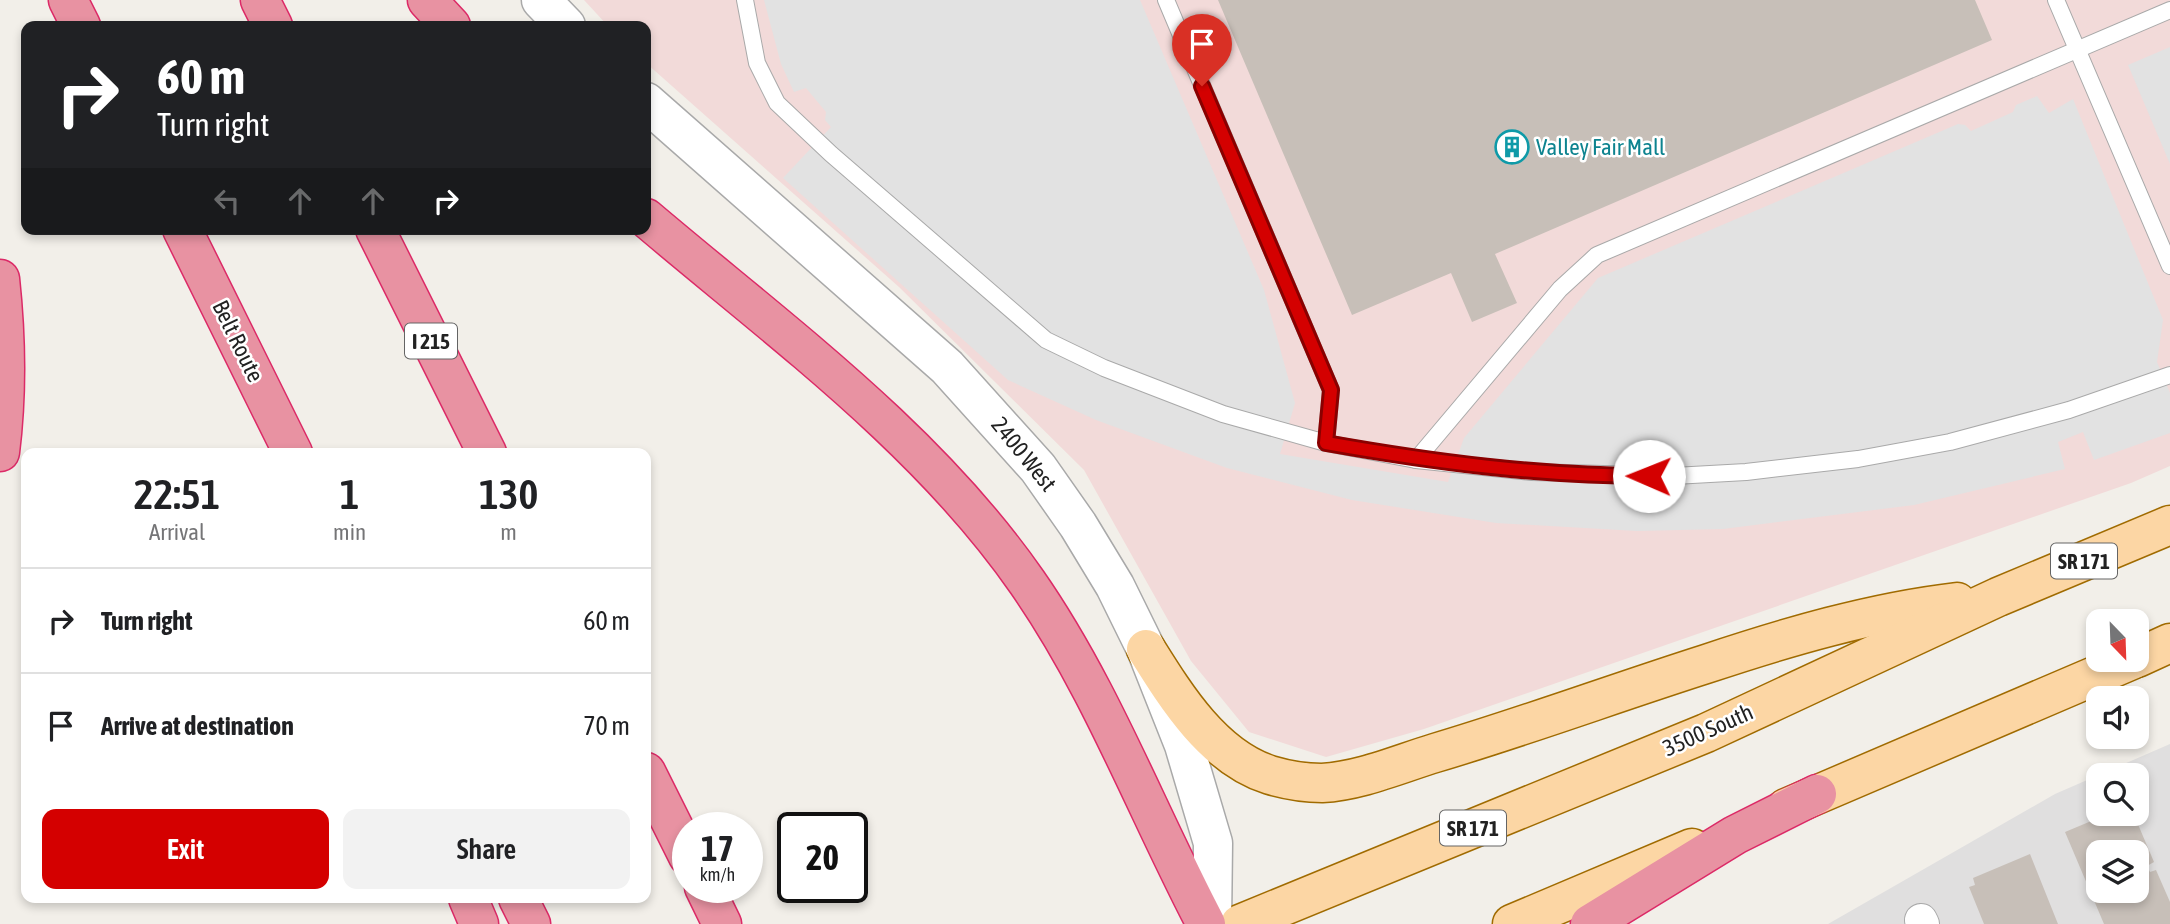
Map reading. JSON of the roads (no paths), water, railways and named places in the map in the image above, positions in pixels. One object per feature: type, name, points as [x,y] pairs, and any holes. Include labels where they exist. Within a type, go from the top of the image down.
[{"type":"highway","points":[[68,0],[78,21]]},
{"type":"highway","points":[[260,0],[270,21]]},
{"type":"highway","points":[[427,0],[446,21]]},
{"type":"highway","points":[[651,222],[902,438],[988,530],[1027,582],[1082,671],[1206,924]]},
{"type":"highway","name":"Belt Route","points":[[185,235],[291,448]]},
{"type":"highway","name":"I 215","points":[[378,235],[484,448]]},
{"type":"highway","points":[[0,279],[3,307],[0,452]]},
{"type":"highway","points":[[651,782],[672,824]]},
{"type":"highway","points":[[1590,924],[1735,835],[1817,794]]},
{"type":"highway","points":[[470,903],[479,924]]},
{"type":"highway","points":[[520,903],[531,924]]},
{"type":"highway","points":[[712,903],[722,924]]},
{"type":"main road","name":"3500 South","points":[[1240,924],[1706,733],[1998,597],[2170,525]]},
{"type":"main road","points":[[1146,649],[1185,706],[1225,749],[1245,764],[1268,774],[1294,781],[1322,783],[1350,779],[1493,736],[1791,638],[1928,606],[1998,597]]},
{"type":"main road","points":[[2149,652],[2170,643]]},
{"type":"main road","points":[[1512,924],[2104,672]]},
{"type":"street","points":[[541,0],[561,21]]},
{"type":"street","name":"2400 West","points":[[651,106],[928,350],[993,414],[1038,468],[1079,525],[1115,586],[1146,649],[1184,745],[1213,843],[1212,924]]},
{"type":"lane","points":[[745,0],[757,63],[777,103],[831,154],[1046,340],[1104,368],[1212,409],[1326,443],[1416,460],[1602,475],[1746,472],[1858,459],[1950,442],[2069,410],[2170,375]]},
{"type":"lane","points":[[1166,0],[1331,390],[1326,443]]},
{"type":"lane","points":[[2056,0],[2170,266]]},
{"type":"lane","points":[[1416,460],[1560,289],[1597,255],[2170,10]]},
{"type":"place","name":"Valley Fair Mall","points":[[1512,147]]}]
